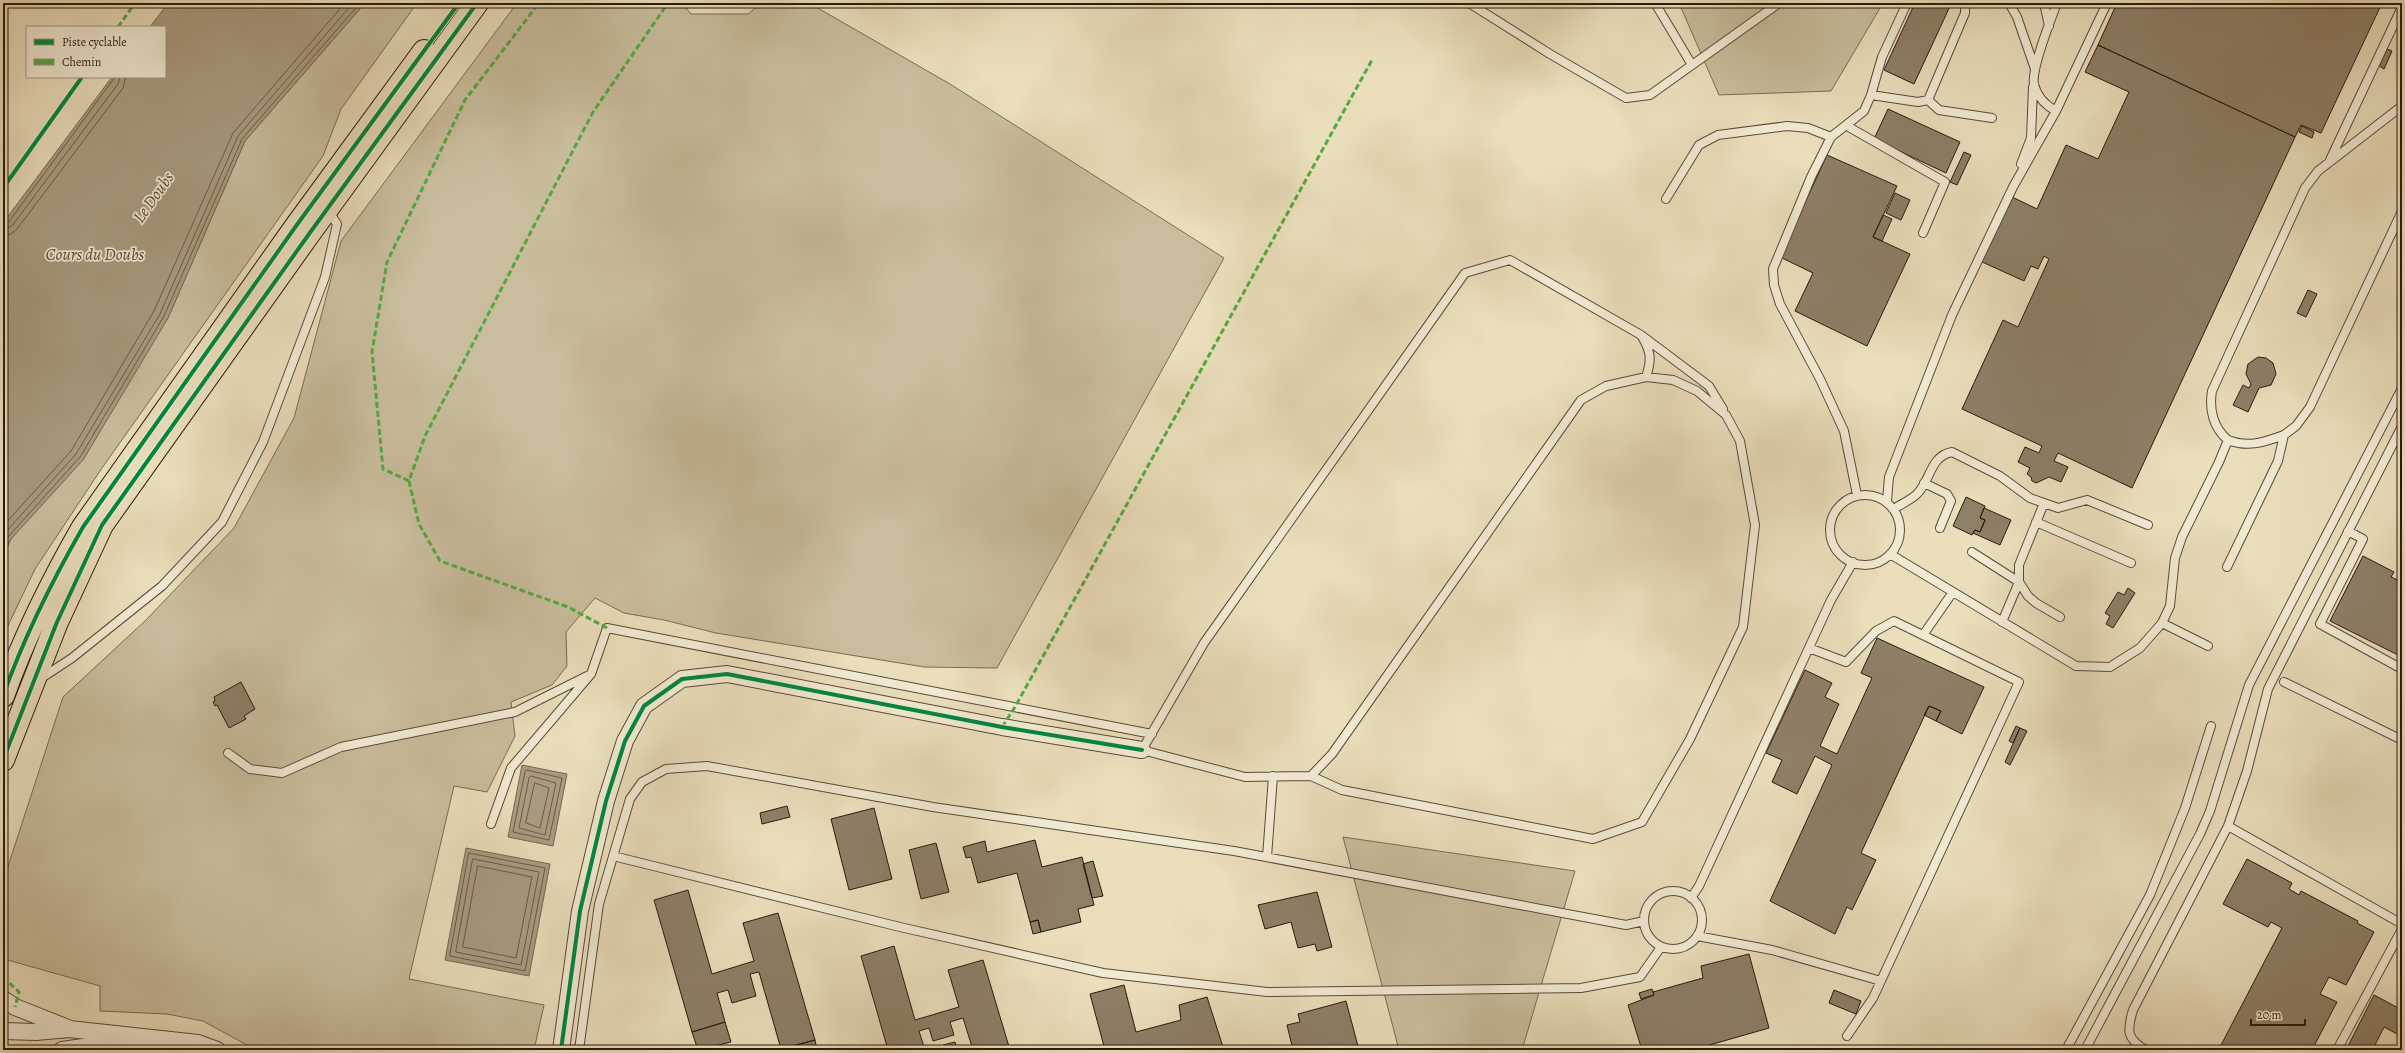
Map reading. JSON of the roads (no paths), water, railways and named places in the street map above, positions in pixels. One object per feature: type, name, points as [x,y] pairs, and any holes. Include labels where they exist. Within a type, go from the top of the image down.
[{"type":"main road","points":[[3,696],[17,655],[59,570],[87,520],[296,226],[459,3]]},
{"type":"main road","points":[[3,760],[57,622],[102,526],[477,3]]},
{"type":"street","points":[[561,1050],[580,912],[606,801],[624,741],[644,706],[682,679],[727,674],[1002,727],[1142,750]]},
{"type":"street","points":[[3,999],[14,1007],[69,1029]]},
{"type":"street","points":[[3,1031],[36,1032],[69,1029],[198,1043],[217,1050]]},
{"type":"street","points":[[62,1050],[151,1038]]},
{"type":"lane","points":[[1469,3],[1550,54],[1626,98],[1650,95],[1779,3]]},
{"type":"lane","points":[[1654,3],[1692,65]]},
{"type":"lane","points":[[1857,495],[1844,430],[1820,379],[1780,304],[1774,285],[1773,269],[1811,177],[1831,137],[1864,112],[1871,95],[1882,57],[1907,3]]},
{"type":"lane","points":[[1928,100],[1965,13],[1965,3]]},
{"type":"lane","points":[[2009,3],[2017,17],[2035,69]]},
{"type":"lane","points":[[2044,3],[2049,26]]},
{"type":"lane","points":[[2013,187],[2031,138],[2033,82],[2035,69],[2057,3]]},
{"type":"lane","points":[[1887,501],[1889,476],[1952,315],[2013,187],[2056,111],[2108,3]]},
{"type":"lane","points":[[2329,162],[2402,7]]},
{"type":"lane","points":[[2033,82],[2038,96],[2046,106],[2056,111]]},
{"type":"lane","points":[[1871,95],[1918,102],[1928,100]]},
{"type":"lane","points":[[1928,100],[1939,110],[1992,118]]},
{"type":"lane","points":[[2402,106],[2318,171],[2305,188],[2212,391],[2214,420],[2218,429],[2228,440],[2246,445],[2263,442],[2284,436],[2296,426],[2310,407],[2402,211]]},
{"type":"lane","points":[[1666,199],[1699,145],[1718,134],[1786,126],[1808,128],[1831,137]]},
{"type":"lane","points":[[1847,126],[1945,182],[1923,233]]},
{"type":"lane","points":[[33,684],[72,658],[162,586],[222,522],[263,442],[325,277],[337,224],[328,210]]},
{"type":"lane","points":[[1510,260],[1642,335],[1709,386],[1726,415],[1740,441],[1755,525],[1743,627],[1690,739],[1642,822],[1593,839],[1342,790],[1311,776],[1245,777],[1142,750],[1204,643],[1465,273],[1510,260]]},
{"type":"lane","points":[[1642,335],[1650,349],[1652,360],[1646,377]]},
{"type":"lane","points":[[1311,776],[1332,754],[1581,400],[1606,386],[1646,377],[1674,380],[1697,391],[1726,415]]},
{"type":"lane","points":[[2085,1050],[2200,834],[2210,811],[2249,685],[2402,388]]},
{"type":"lane","points":[[2146,1050],[2136,1044],[2129,1034],[2128,1025],[2133,1010],[2228,826],[2247,771],[2268,689],[2402,426]]},
{"type":"lane","points":[[2227,567],[2278,461],[2284,436]]},
{"type":"lane","points":[[1890,554],[2076,666],[2110,667],[2140,648],[2162,623],[2170,606],[2175,558],[2182,537],[2220,462],[2228,440]]},
{"type":"lane","points":[[1894,508],[1918,494],[1936,461],[1943,454],[1952,452],[2000,476],[2030,498],[2058,508],[2087,500],[2148,525]]},
{"type":"lane","points":[[1924,483],[1947,494],[1951,501],[1940,528]]},
{"type":"lane","points":[[1857,495],[1872,496],[1887,501],[1894,508],[1898,517],[1900,532],[1896,546],[1890,554],[1873,564],[1853,562],[1843,557],[1836,549],[1830,528],[1838,507],[1857,495]]},
{"type":"lane","points":[[2002,622],[2019,582],[2019,565],[2044,503]]},
{"type":"lane","points":[[2036,522],[2131,563]]},
{"type":"lane","points":[[2348,531],[2363,539],[2320,624],[2402,669]]},
{"type":"lane","points":[[1972,552],[2019,582],[2028,596],[2036,603],[2060,617]]},
{"type":"lane","points":[[1691,898],[1699,886],[1831,600],[1853,562]]},
{"type":"lane","points":[[1923,635],[1953,592]]},
{"type":"lane","points":[[1808,648],[1846,662],[1876,631],[1894,621],[2019,682],[1873,998],[1847,1036]]},
{"type":"lane","points":[[2162,623],[2208,646]]},
{"type":"lane","points":[[491,824],[511,768],[591,674],[606,628],[1152,734]]},
{"type":"lane","points":[[228,753],[250,769],[282,773],[341,747],[515,712],[591,674]]},
{"type":"lane","points":[[2284,682],[2402,740]]},
{"type":"lane","points":[[2066,1050],[2150,895],[2185,808],[2211,726]]},
{"type":"lane","points":[[579,1050],[600,904],[630,799],[642,782],[666,769],[707,766],[933,807],[1267,857],[1626,925],[1644,920]]},
{"type":"lane","points":[[1267,857],[1273,776]]},
{"type":"lane","points":[[2228,826],[2402,924]]},
{"type":"lane","points":[[613,856],[900,927],[1103,973],[1267,992],[1581,988],[1640,977],[1661,947]]},
{"type":"lane","points":[[1673,892],[1691,898],[1696,904],[1701,916],[1700,928],[1697,936],[1685,946],[1673,949],[1661,947],[1648,936],[1644,920],[1649,903],[1664,893],[1673,892]]},
{"type":"lane","points":[[2337,1050],[2402,929]]},
{"type":"lane","points":[[1697,936],[1772,950],[1881,981]]},
{"type":"water","name":"Cours du Doubs","points":[[168,3],[365,3],[245,141],[168,318],[83,460],[11,539],[3,555],[3,223],[111,78],[166,78],[166,26],[151,26]]},
{"type":"water","points":[[522,765],[567,774],[553,846],[508,837]]},
{"type":"water","points":[[466,848],[550,864],[529,976],[445,960]]},
{"type":"water label","name":"Le Doubs","points":[[153,197]]}]
